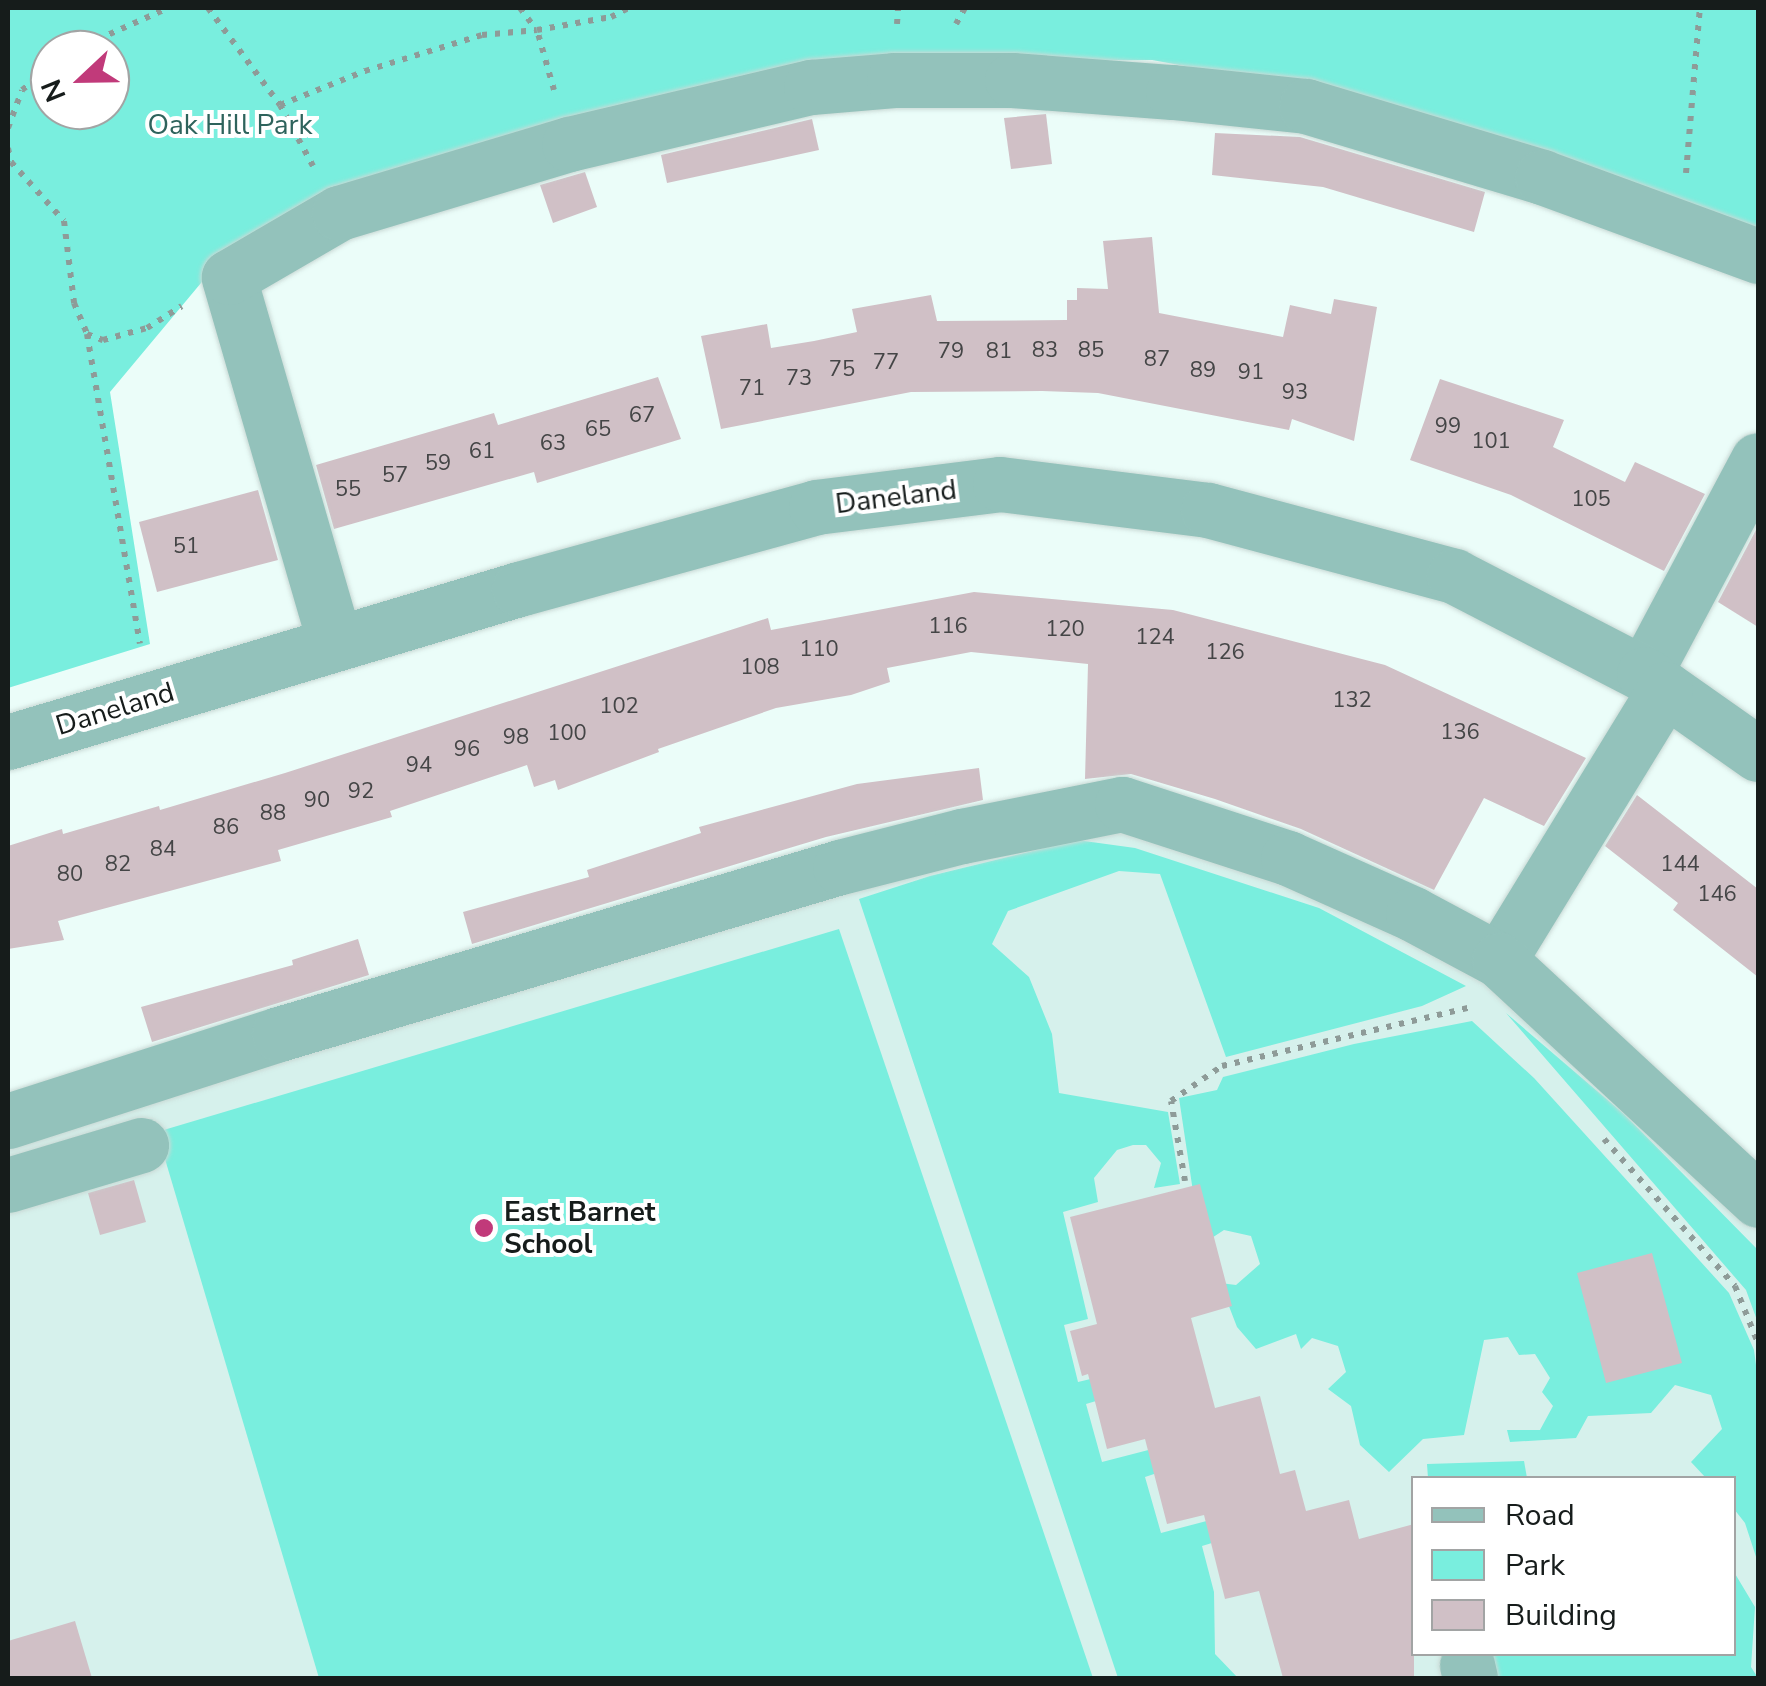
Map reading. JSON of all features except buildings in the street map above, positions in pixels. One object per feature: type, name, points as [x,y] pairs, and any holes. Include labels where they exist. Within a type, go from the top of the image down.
[{"type":"street","points":[[335,643],[228,276],[339,214],[569,144],[811,87],[894,80],[1012,80],[1306,106],[1682,224],[1758,256]]},
{"type":"street","points":[[1499,960],[1655,681],[1758,460]]},
{"type":"street","name":"Daneland","points":[[8,742],[335,643],[816,507],[1000,484],[1208,510],[1454,576],[1655,681],[1758,754]]},
{"type":"street","points":[[8,1121],[279,1034],[840,867],[962,836],[1122,804],[1288,858],[1414,914],[1499,960],[1631,1077],[1758,1200]]},
{"type":"street","points":[[8,1185],[141,1145]]},
{"type":"path","points":[[119,30],[168,8]]},
{"type":"path","points":[[208,8],[280,105],[339,214]]},
{"type":"path","points":[[520,8],[537,30],[569,144]]},
{"type":"path","points":[[280,105],[365,71],[482,35],[611,17],[629,8]]},
{"type":"path","points":[[955,26],[965,8]]},
{"type":"path","points":[[1682,224],[1700,8]]},
{"type":"path","points":[[8,128],[22,90],[30,84]]},
{"type":"path","points":[[8,148],[12,162],[64,221],[74,303],[87,334],[149,699]]},
{"type":"path","points":[[87,334],[103,340],[147,328],[228,276]]},
{"type":"path","points":[[1184,1181],[1171,1101],[1222,1066],[1472,1007],[1485,1019]]},
{"type":"path","points":[[1603,1138],[1735,1286],[1758,1343]]},
{"type":"shaded area","points":[[1164,829],[1277,868],[1500,988],[1758,1216],[1758,1678],[8,1678],[8,1137],[1039,830]]},
{"type":"green space","name":"Oak Hill Park","points":[[8,8],[1758,8],[1758,227],[1321,91],[1152,60],[934,62],[206,277],[110,392],[150,644],[8,688]]},
{"type":"green space","points":[[1077,840],[1135,848],[1319,908],[1466,986],[1422,1006],[1226,1057],[1160,874],[1119,871],[1008,911],[992,944],[1029,977],[1052,1034],[1059,1093],[1168,1112],[1180,1184],[1154,1188],[1161,1163],[1146,1145],[1133,1145],[1117,1150],[1094,1178],[1098,1202],[1063,1212],[1088,1319],[1064,1325],[1078,1382],[1099,1377],[1106,1398],[1086,1404],[1102,1462],[1160,1447],[1166,1470],[1145,1477],[1161,1533],[1218,1518],[1225,1539],[1202,1546],[1214,1592],[1215,1654],[1238,1678],[1118,1678],[859,899],[930,876]]},
{"type":"green space","name":"East Barnet School","points":[[839,929],[1093,1678],[319,1678],[157,1132]]},
{"type":"green space","points":[[1506,1013],[1624,1114],[1758,1250],[1758,1323],[1746,1290]]},
{"type":"green space","points":[[1472,1021],[1534,1078],[1729,1293],[1754,1350],[1758,1380],[1758,1563],[1745,1523],[1736,1512],[1736,1476],[1704,1476],[1691,1462],[1722,1429],[1711,1395],[1675,1385],[1651,1413],[1588,1416],[1576,1438],[1510,1442],[1507,1430],[1540,1430],[1553,1406],[1542,1392],[1550,1378],[1535,1354],[1519,1355],[1508,1337],[1484,1340],[1464,1435],[1423,1439],[1389,1472],[1360,1445],[1351,1406],[1328,1389],[1346,1372],[1338,1346],[1312,1338],[1301,1349],[1296,1334],[1256,1349],[1237,1327],[1220,1283],[1236,1285],[1260,1264],[1251,1236],[1224,1230],[1201,1245],[1179,1098],[1217,1090],[1223,1077],[1354,1044]]},
{"type":"green space","points":[[1524,1461],[1527,1476],[1428,1476],[1427,1464]]},
{"type":"green space","points":[[1736,1575],[1755,1607],[1751,1667],[1758,1678],[1485,1678],[1480,1656],[1736,1656]]},
{"type":"place","name":"East Barnet School","points":[[484,1228]]}]
